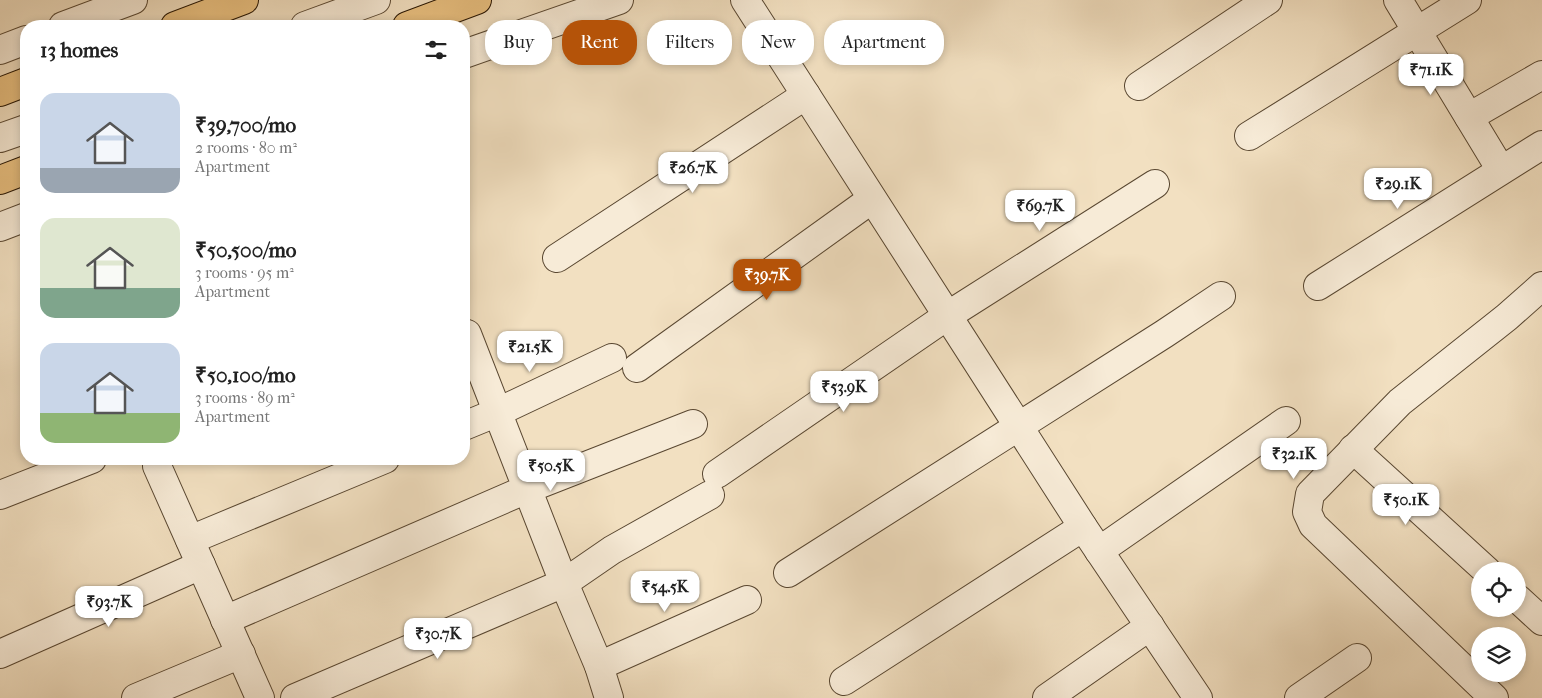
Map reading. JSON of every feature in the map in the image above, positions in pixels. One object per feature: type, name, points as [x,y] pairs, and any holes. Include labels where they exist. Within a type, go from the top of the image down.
[{"type":"main road","points":[[191,20],[244,0]]},
{"type":"main road","points":[[423,20],[477,0]]},
{"type":"main road","points":[[0,92],[20,84]]},
{"type":"main road","points":[[0,180],[20,172]]},
{"type":"street","points":[[79,20],[133,0]]},
{"type":"street","points":[[321,20],[376,0]]},
{"type":"street","points":[[470,52],[618,0]]},
{"type":"street","points":[[745,0],[1018,427],[1198,698]]},
{"type":"street","points":[[1139,86],[1268,0]]},
{"type":"street","points":[[1398,0],[1501,170]]},
{"type":"street","points":[[1248,136],[1467,0]]},
{"type":"street","points":[[0,50],[20,42]]},
{"type":"street","points":[[1469,117],[1542,75]]},
{"type":"street","points":[[556,258],[806,95]]},
{"type":"street","points":[[0,138],[20,131]]},
{"type":"street","points":[[1318,286],[1542,146]]},
{"type":"street","points":[[294,698],[564,583],[713,484],[947,316],[1155,184]]},
{"type":"street","points":[[470,424],[625,363],[872,199]]},
{"type":"street","points":[[0,227],[20,219]]},
{"type":"street","points":[[1494,698],[1313,525],[1308,512],[1310,494],[1400,402],[1542,286]]},
{"type":"street","points":[[788,573],[1221,296]]},
{"type":"street","points":[[470,342],[564,583],[600,666],[609,698]]},
{"type":"street","points":[[1099,551],[1286,421]]},
{"type":"street","points":[[225,620],[527,489],[693,424]]},
{"type":"street","points":[[1353,449],[1478,562]]},
{"type":"street","points":[[0,495],[77,465]]},
{"type":"street","points":[[163,465],[195,552],[260,698]]},
{"type":"street","points":[[0,654],[195,552],[373,465]]},
{"type":"street","points":[[844,681],[1083,527]]},
{"type":"street","points":[[600,666],[747,600]]},
{"type":"street","points":[[1526,606],[1542,621]]},
{"type":"street","points":[[1047,698],[1150,626]]},
{"type":"street","points":[[136,698],[241,654]]},
{"type":"street","points":[[1300,698],[1356,658]]}]
